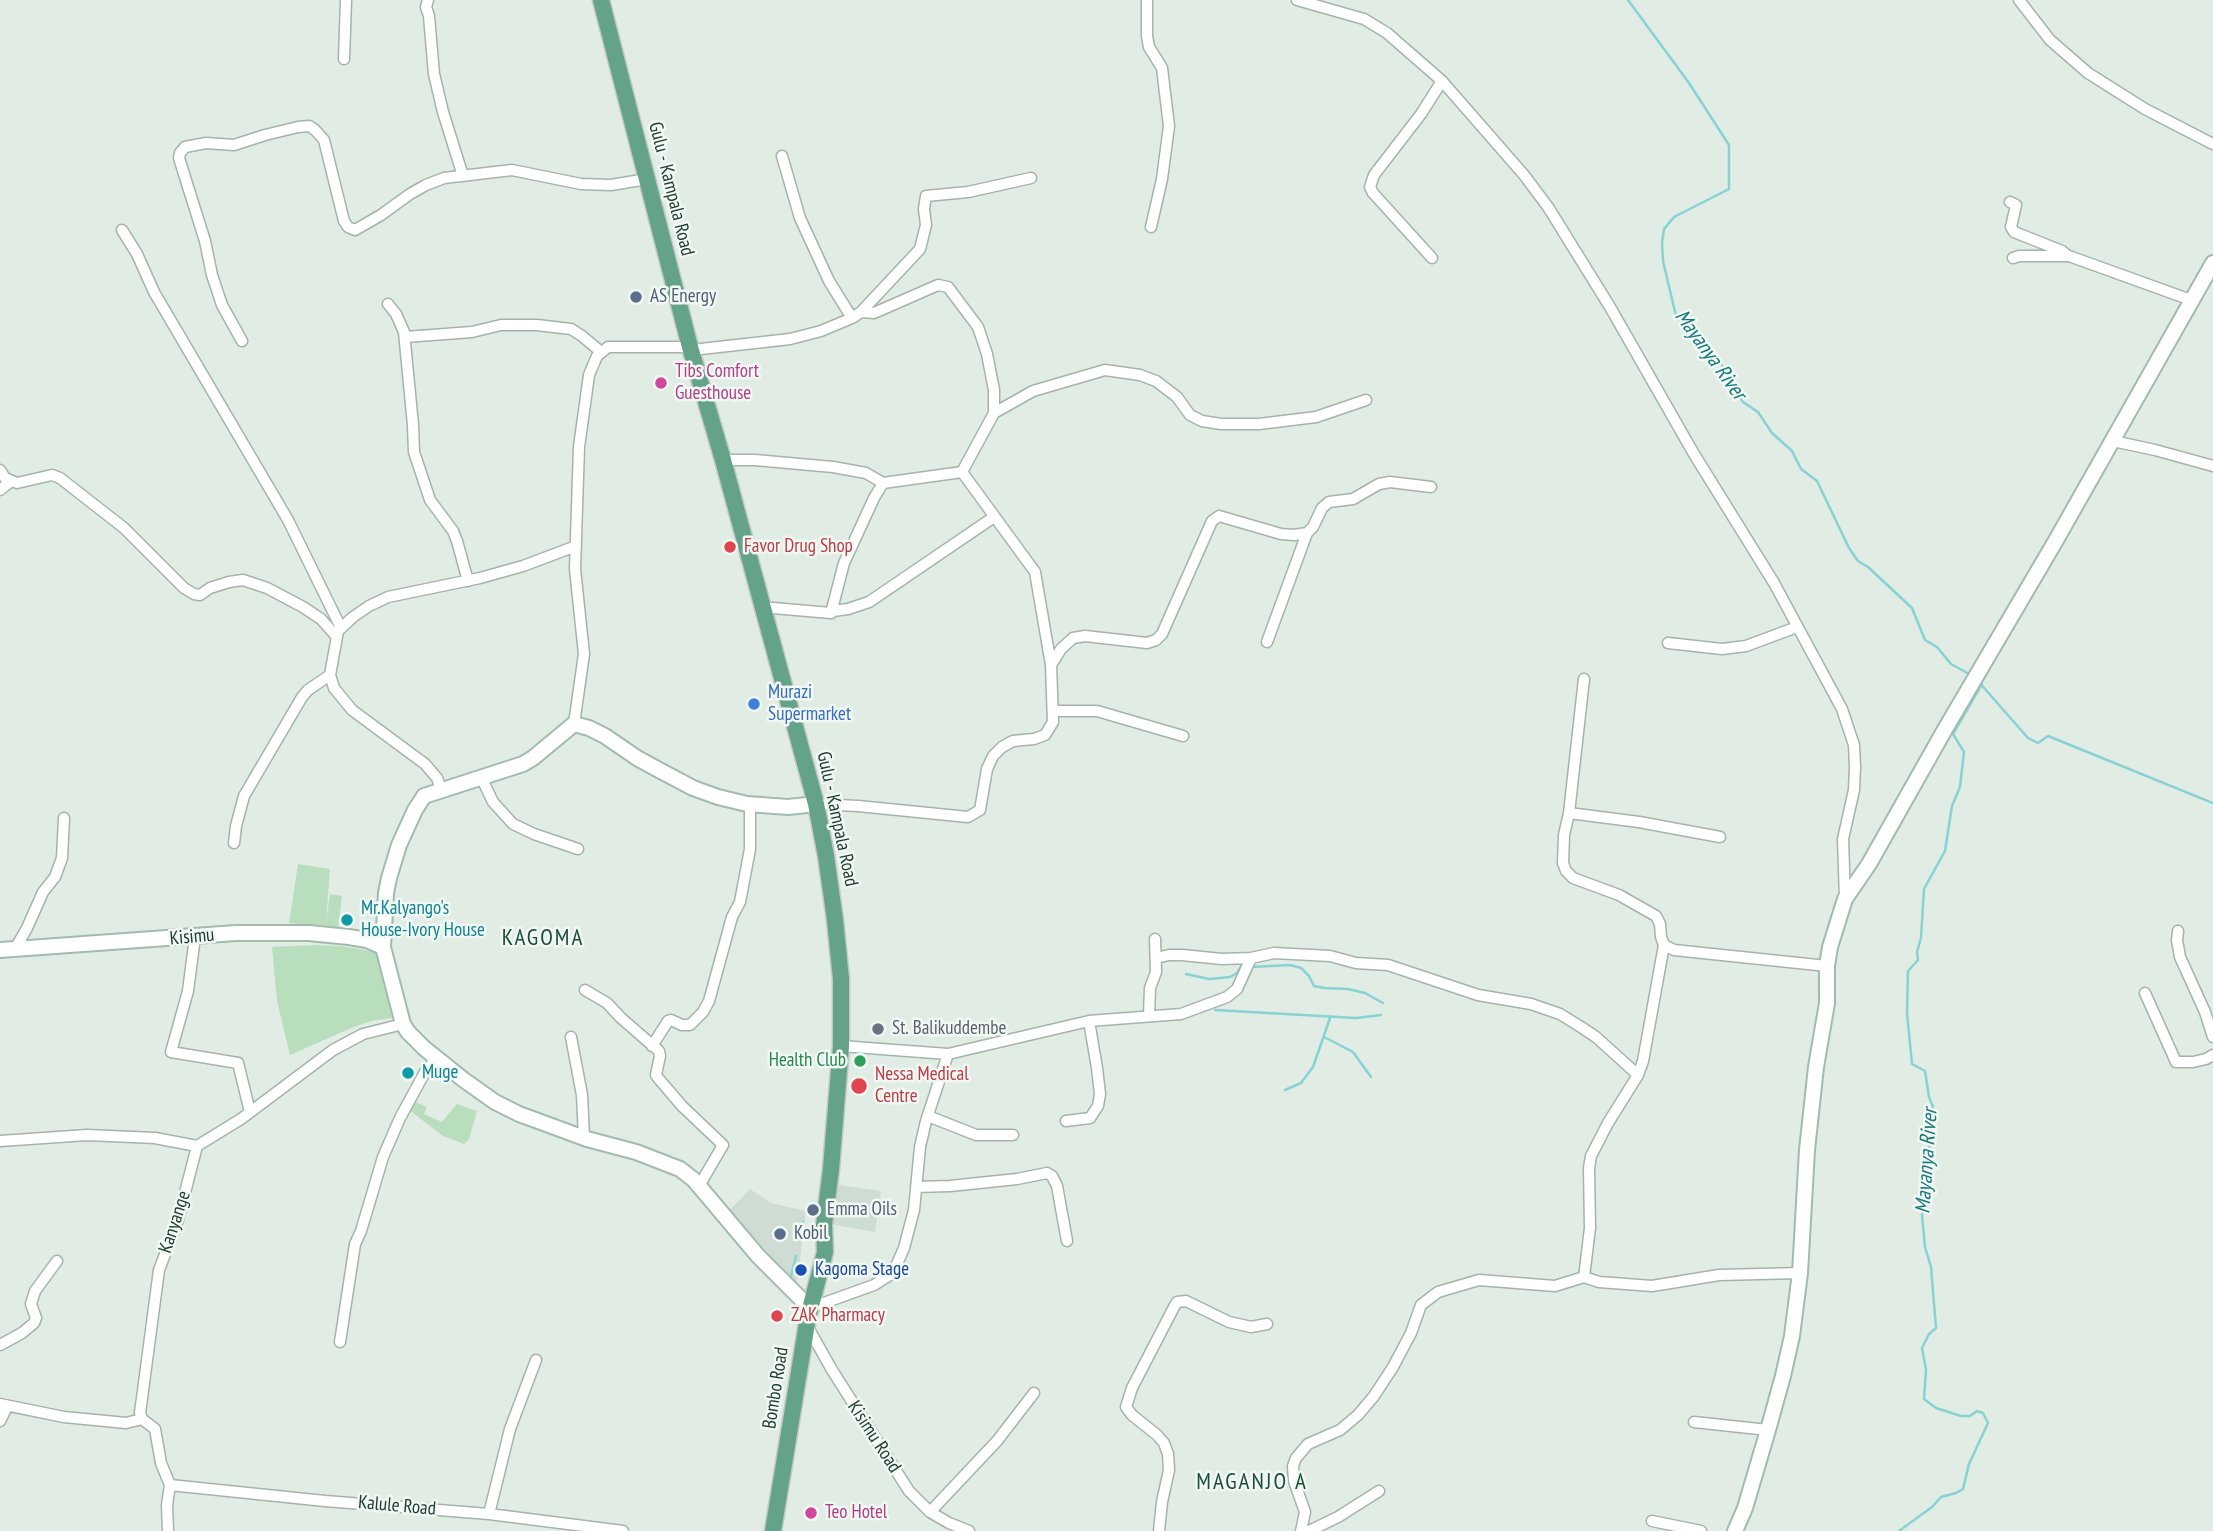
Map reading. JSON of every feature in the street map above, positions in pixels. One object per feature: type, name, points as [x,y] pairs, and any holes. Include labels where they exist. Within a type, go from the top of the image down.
[{"type":"main road","name":"Gulu - Kampala Road","points":[[601,0],[691,349],[816,804],[826,856],[841,979],[841,1046],[824,1225],[825,1252]]},
{"type":"main road","name":"Bombo Road","points":[[774,1531],[809,1313],[825,1252]]},
{"type":"street","points":[[344,58],[346,0]]},
{"type":"street","points":[[428,0],[426,7],[434,74],[463,176]]},
{"type":"street","points":[[1147,0],[1147,36],[1149,47],[1162,68],[1169,126],[1162,179],[1151,227]]},
{"type":"street","points":[[1297,0],[1364,19],[1387,33],[1442,80],[1548,207],[1610,307],[1694,454],[1774,583],[1842,709],[1853,745],[1854,790],[1843,839],[1845,899]]},
{"type":"street","points":[[2019,0],[2050,40],[2088,73],[2145,109],[2213,145]]},
{"type":"street","points":[[1432,258],[1370,187],[1374,175],[1421,114],[1442,80]]},
{"type":"street","points":[[242,341],[222,305],[212,275],[205,241],[179,158],[182,149],[206,143],[229,146],[242,144],[265,135],[309,127],[324,140],[344,221],[352,230],[381,215],[426,185],[444,178],[512,170],[581,184],[611,185],[647,179]]},
{"type":"street","points":[[782,156],[800,218],[829,281],[856,315]]},
{"type":"street","points":[[856,315],[920,249],[926,225],[926,196],[968,192],[1031,178]]},
{"type":"street","points":[[2010,202],[2017,205],[2011,227],[2014,232],[2062,251],[2068,256]]},
{"type":"street","points":[[122,230],[155,292],[288,520],[339,632]]},
{"type":"street","points":[[2013,258],[2068,256],[2191,300]]},
{"type":"street","points":[[1735,1531],[1745,1508],[1768,1430],[1792,1336],[1800,1273],[1808,1136],[1827,1003],[1826,967],[1845,899],[1869,864],[2213,263]]},
{"type":"street","points":[[948,1054],[920,1147],[914,1210],[905,1248],[893,1273],[874,1285],[809,1313],[699,1186],[680,1169],[519,1114],[495,1102],[464,1080],[414,1039],[403,1024],[383,947],[386,893],[399,845],[424,796],[512,768],[533,758],[573,724],[584,654],[578,611],[576,546],[579,447],[589,375],[601,352],[608,347],[691,349],[790,339],[821,331],[856,315],[885,309],[938,285],[948,287],[978,327],[994,390],[994,413],[962,471]]},
{"type":"street","points":[[388,304],[402,324],[405,337],[414,452],[430,500],[453,531],[468,581]]},
{"type":"street","points":[[405,337],[472,332],[501,325],[537,325],[571,330],[601,352]]},
{"type":"street","points":[[994,413],[1033,391],[1105,370],[1140,375],[1156,381],[1177,397],[1190,415],[1202,421],[1220,424],[1259,424],[1316,417],[1366,400]]},
{"type":"street","points":[[2113,441],[2213,466]]},
{"type":"street","points":[[723,460],[833,467],[866,473],[883,483],[962,471]]},
{"type":"street","points":[[0,470],[10,482],[17,484],[52,475],[60,478],[124,528],[184,588],[194,594],[201,595],[210,588],[243,580],[267,588],[303,607],[339,632]]},
{"type":"street","points":[[573,724],[605,736],[637,758],[693,788],[718,797],[750,804],[788,807],[816,804],[968,817],[974,815],[980,810],[987,769],[993,756],[1013,741],[1045,735],[1053,722],[1053,711],[1051,665],[1035,572],[962,471]]},
{"type":"street","points":[[0,490],[10,482]]},
{"type":"street","points":[[1267,642],[1307,533],[1322,508],[1329,502],[1353,499],[1379,484],[1390,482],[1431,487]]},
{"type":"street","points":[[833,611],[844,563],[883,483]]},
{"type":"street","points":[[1051,665],[1073,638],[1085,636],[1147,643],[1156,640],[1162,634],[1212,521],[1219,516],[1281,534],[1307,533]]},
{"type":"street","points":[[761,607],[827,614],[869,602],[994,517]]},
{"type":"street","points":[[441,789],[437,778],[425,764],[352,710],[334,688],[330,675],[339,632],[353,617],[388,597],[468,581],[523,566],[576,546]]},
{"type":"street","points":[[1668,643],[1722,649],[1746,646],[1797,627]]},
{"type":"street","points":[[234,843],[244,796],[302,697],[307,690],[330,675]]},
{"type":"street","points":[[1584,679],[1569,813],[1564,835],[1563,863],[1573,878],[1619,895],[1656,916],[1664,945],[1643,1061],[1638,1075],[1591,1156],[1590,1228],[1584,1277]]},
{"type":"street","points":[[1053,711],[1097,711],[1183,736]]},
{"type":"street","points":[[481,777],[493,802],[513,824],[578,849]]},
{"type":"street","points":[[652,1046],[668,1021],[690,1025],[703,1012],[709,1001],[732,917],[740,902],[750,849],[750,804]]},
{"type":"street","points":[[1569,813],[1639,821],[1720,837]]},
{"type":"street","points":[[7,949],[27,928],[43,892],[55,877],[62,858],[64,818]]},
{"type":"street","points":[[2178,932],[2176,940],[2180,957],[2205,1012],[2213,1037]]},
{"type":"street","name":"Kisimu","points":[[7,949],[236,933],[309,933],[349,937],[383,947]]},
{"type":"street","points":[[195,937],[188,991],[171,1052],[238,1063],[250,1112]]},
{"type":"street","points":[[1149,1016],[1150,988],[1156,972],[1155,939]]},
{"type":"street","points":[[1664,945],[1674,950],[1826,967]]},
{"type":"street","points":[[1156,958],[1169,955],[1238,960],[1274,953],[1388,965],[1478,995],[1531,1004],[1560,1014],[1596,1037],[1638,1075]]},
{"type":"street","points":[[841,1046],[948,1054],[1089,1021],[1181,1014],[1227,998],[1237,989],[1251,958]]},
{"type":"street","points":[[585,990],[607,1003],[659,1051],[656,1075],[658,1078],[682,1106],[723,1145],[699,1186]]},
{"type":"street","points":[[2145,993],[2176,1062],[2193,1062],[2213,1055]]},
{"type":"street","points":[[1066,1121],[1090,1118],[1098,1106],[1100,1094],[1089,1021]]},
{"type":"street","points":[[0,1141],[87,1135],[155,1138],[197,1146],[250,1112],[333,1050],[363,1034],[403,1024]]},
{"type":"street","points":[[571,1037],[583,1095],[584,1138]]},
{"type":"street","points":[[340,1342],[355,1244],[383,1157],[400,1118],[425,1072],[437,1057]]},
{"type":"street","points":[[928,1116],[976,1135],[1013,1135]]},
{"type":"street","name":"Kanyange","points":[[142,1419],[141,1409],[159,1270],[178,1220],[197,1146]]},
{"type":"street","points":[[916,1187],[950,1186],[1047,1173],[1052,1176],[1057,1186],[1067,1241]]},
{"type":"street","points":[[0,1345],[22,1334],[33,1323],[36,1318],[31,1304],[35,1291],[57,1261]]},
{"type":"street","points":[[1301,1531],[1305,1512],[1294,1481],[1293,1466],[1296,1458],[1308,1444],[1340,1430],[1358,1415],[1374,1396],[1411,1333],[1421,1305],[1430,1296],[1479,1280],[1555,1286],[1584,1277],[1599,1282],[1652,1286],[1719,1275],[1800,1273]]},
{"type":"street","points":[[1159,1531],[1169,1469],[1168,1454],[1164,1443],[1132,1416],[1126,1406],[1132,1388],[1174,1307],[1177,1303],[1186,1301],[1229,1322],[1258,1327],[1267,1324]]},
{"type":"street","name":"Kisimu Road","points":[[809,1313],[810,1331],[909,1491],[930,1512],[968,1531]]},
{"type":"street","points":[[489,1514],[510,1429],[536,1360]]},
{"type":"street","points":[[930,1512],[998,1441],[1034,1393]]},
{"type":"street","points":[[0,1421],[3,1405],[64,1417],[126,1423],[142,1419],[155,1429],[161,1462],[170,1485],[167,1505],[168,1531]]},
{"type":"street","points":[[1694,1422],[1768,1430]]},
{"type":"street","name":"Kalule Road","points":[[170,1485],[489,1514],[623,1531]]},
{"type":"street","points":[[1309,1531],[1338,1517],[1379,1491]]},
{"type":"street","points":[[1652,1521],[1702,1531]]},
{"type":"shaded area","points":[[832,1184],[881,1191],[875,1232],[824,1223]]},
{"type":"shaded area","points":[[750,1189],[771,1203],[806,1211],[796,1292],[728,1212]]},
{"type":"green space","points":[[298,864],[330,869],[326,922],[330,894],[342,896],[338,929],[289,923]]},
{"type":"green space","points":[[314,945],[373,951],[377,955],[392,1018],[356,1026],[290,1055],[277,1001],[272,947]]},
{"type":"green space","points":[[413,1101],[427,1107],[424,1114],[442,1122],[457,1104],[477,1111],[469,1139],[464,1144],[443,1136],[408,1109]]},
{"type":"waterway","name":"Mayanya River","points":[[1628,0],[1689,83],[1729,145],[1729,189],[1674,217],[1664,229],[1663,261],[1676,316],[1702,347],[1719,360],[1743,402],[1758,412],[1772,433],[1792,451],[1801,469],[1817,481],[1858,561],[1912,608],[1925,640],[1937,647],[1951,664],[1971,675]]},
{"type":"waterway","name":"Mayanya River","points":[[1978,681],[2028,738],[2038,743],[2048,736],[2213,803]]},
{"type":"waterway","name":"Mayanya River","points":[[1899,1531],[1932,1507],[1941,1497],[1963,1489],[1969,1464],[1988,1423],[1983,1413],[1977,1411],[1970,1416],[1961,1416],[1936,1408],[1924,1399],[1926,1370],[1922,1348],[1929,1334],[1936,1328],[1931,1267],[1925,1247],[1922,1216],[1931,1157],[1926,1130],[1933,1107],[1925,1071],[1912,1064],[1907,1013],[1908,971],[1918,960],[1924,889],[1945,851],[1952,806],[1960,787],[1964,752],[1953,734],[1982,684]]},
{"type":"waterway","points":[[1251,967],[1290,965],[1301,968],[1314,986],[1365,993],[1383,1003]]},
{"type":"waterway","points":[[1186,974],[1209,979],[1230,977],[1237,973],[1241,966]]},
{"type":"waterway","points":[[1215,1010],[1356,1018],[1381,1015]]},
{"type":"waterway","points":[[1285,1090],[1301,1083],[1313,1067],[1330,1018]]},
{"type":"waterway","points":[[1324,1037],[1353,1052],[1371,1077]]},
{"type":"waterway","points":[[800,1241],[803,1222]]},
{"type":"waterway","points":[[790,1280],[796,1256]]},
{"type":"place","name":"AS Energy","points":[[636,297]]},
{"type":"place","name":"Tibs Comfort Guesthouse","points":[[661,383]]},
{"type":"place","name":"Favor Drug Shop","points":[[730,547]]},
{"type":"place","name":"Murazi Supermarket","points":[[754,704]]},
{"type":"place","name":"Mr.Kalyango's House-Ivory House","points":[[347,920]]},
{"type":"place","name":"St. Balikuddembe","points":[[878,1029]]},
{"type":"place","name":"Health Club","points":[[860,1061]]},
{"type":"place","name":"Muge","points":[[408,1073]]},
{"type":"place","name":"Nessa Medical Centre","points":[[859,1086]]},
{"type":"place","name":"Emma Oils","points":[[813,1210]]},
{"type":"place","name":"Kobil","points":[[780,1234]]},
{"type":"place","name":"Kagoma Stage","points":[[801,1270]]},
{"type":"place","name":"ZAK Pharmacy","points":[[777,1316]]},
{"type":"place","name":"Teo Hotel","points":[[811,1513]]},
{"type":"district","name":"KAGOMA","points":[[543,938]]},
{"type":"district","name":"MAGANJO A","points":[[1252,1482]]}]
